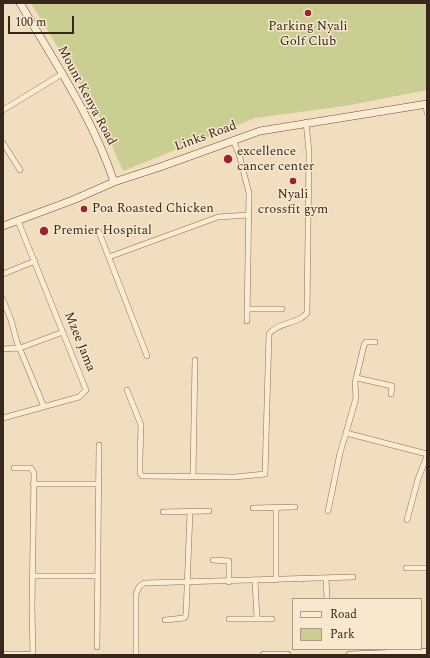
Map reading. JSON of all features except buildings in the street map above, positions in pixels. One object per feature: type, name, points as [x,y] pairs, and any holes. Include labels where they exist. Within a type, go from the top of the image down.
[{"type":"main road","name":"Mount Kenya Road","points":[[20,3],[88,119],[108,164],[114,182]]},
{"type":"main road","name":"Links Road","points":[[3,226],[74,200],[114,182],[260,131],[306,122],[427,104]]},
{"type":"main road","points":[[350,655],[427,652]]},
{"type":"main road","points":[[3,655],[32,655]]},
{"type":"main road","points":[[264,655],[287,655]]},
{"type":"street","points":[[3,110],[62,74]]},
{"type":"street","points":[[427,104],[427,113]]},
{"type":"street","points":[[127,390],[141,425],[141,475],[146,477],[262,476],[265,473],[269,334],[277,327],[302,317],[307,313],[309,152],[306,122]]},
{"type":"street","points":[[233,140],[247,181],[249,215],[247,321]]},
{"type":"street","points":[[3,142],[20,170]]},
{"type":"street","points":[[109,257],[218,217],[249,215]]},
{"type":"street","name":"Mzee Jama","points":[[3,418],[79,397],[86,390],[18,220]]},
{"type":"street","points":[[99,232],[147,356]]},
{"type":"street","points":[[3,274],[35,261]]},
{"type":"street","points":[[3,300],[20,348],[44,407]]},
{"type":"street","points":[[248,309],[282,309]]},
{"type":"street","points":[[3,349],[20,348],[63,332]]},
{"type":"street","points":[[328,511],[340,453],[356,398],[355,383],[366,342],[375,342]]},
{"type":"street","points":[[193,476],[195,360]]},
{"type":"street","points":[[357,378],[392,386],[391,394]]},
{"type":"street","points":[[346,433],[427,455],[418,479],[407,520]]},
{"type":"street","points":[[97,647],[99,445]]},
{"type":"street","points":[[14,468],[32,469],[34,473],[32,655]]},
{"type":"street","points":[[33,484],[98,484]]},
{"type":"street","points":[[253,508],[296,507]]},
{"type":"street","points":[[276,508],[276,580]]},
{"type":"street","points":[[163,512],[209,511]]},
{"type":"street","points":[[165,620],[181,619],[186,616],[190,512]]},
{"type":"street","points":[[213,560],[229,561],[229,582]]},
{"type":"street","points":[[406,568],[427,568]]},
{"type":"street","points":[[32,576],[98,576]]},
{"type":"street","points":[[136,655],[135,596],[138,587],[146,583],[229,582],[353,577]]},
{"type":"street","points":[[326,579],[327,598]]},
{"type":"street","points":[[256,581],[258,618]]},
{"type":"street","points":[[229,619],[272,619]]},
{"type":"green space","points":[[31,3],[427,3],[427,90],[345,106],[255,118],[123,171],[99,116]]},
{"type":"place","name":"Parking Nyali Golf Club","points":[[308,13]]},
{"type":"place","name":"excellence cancer center","points":[[228,159]]},
{"type":"place","name":"Nyali crossfit gym","points":[[293,181]]},
{"type":"place","name":"Poa Roasted Chicken","points":[[84,209]]},
{"type":"place","name":"Premier Hospital","points":[[44,231]]}]
